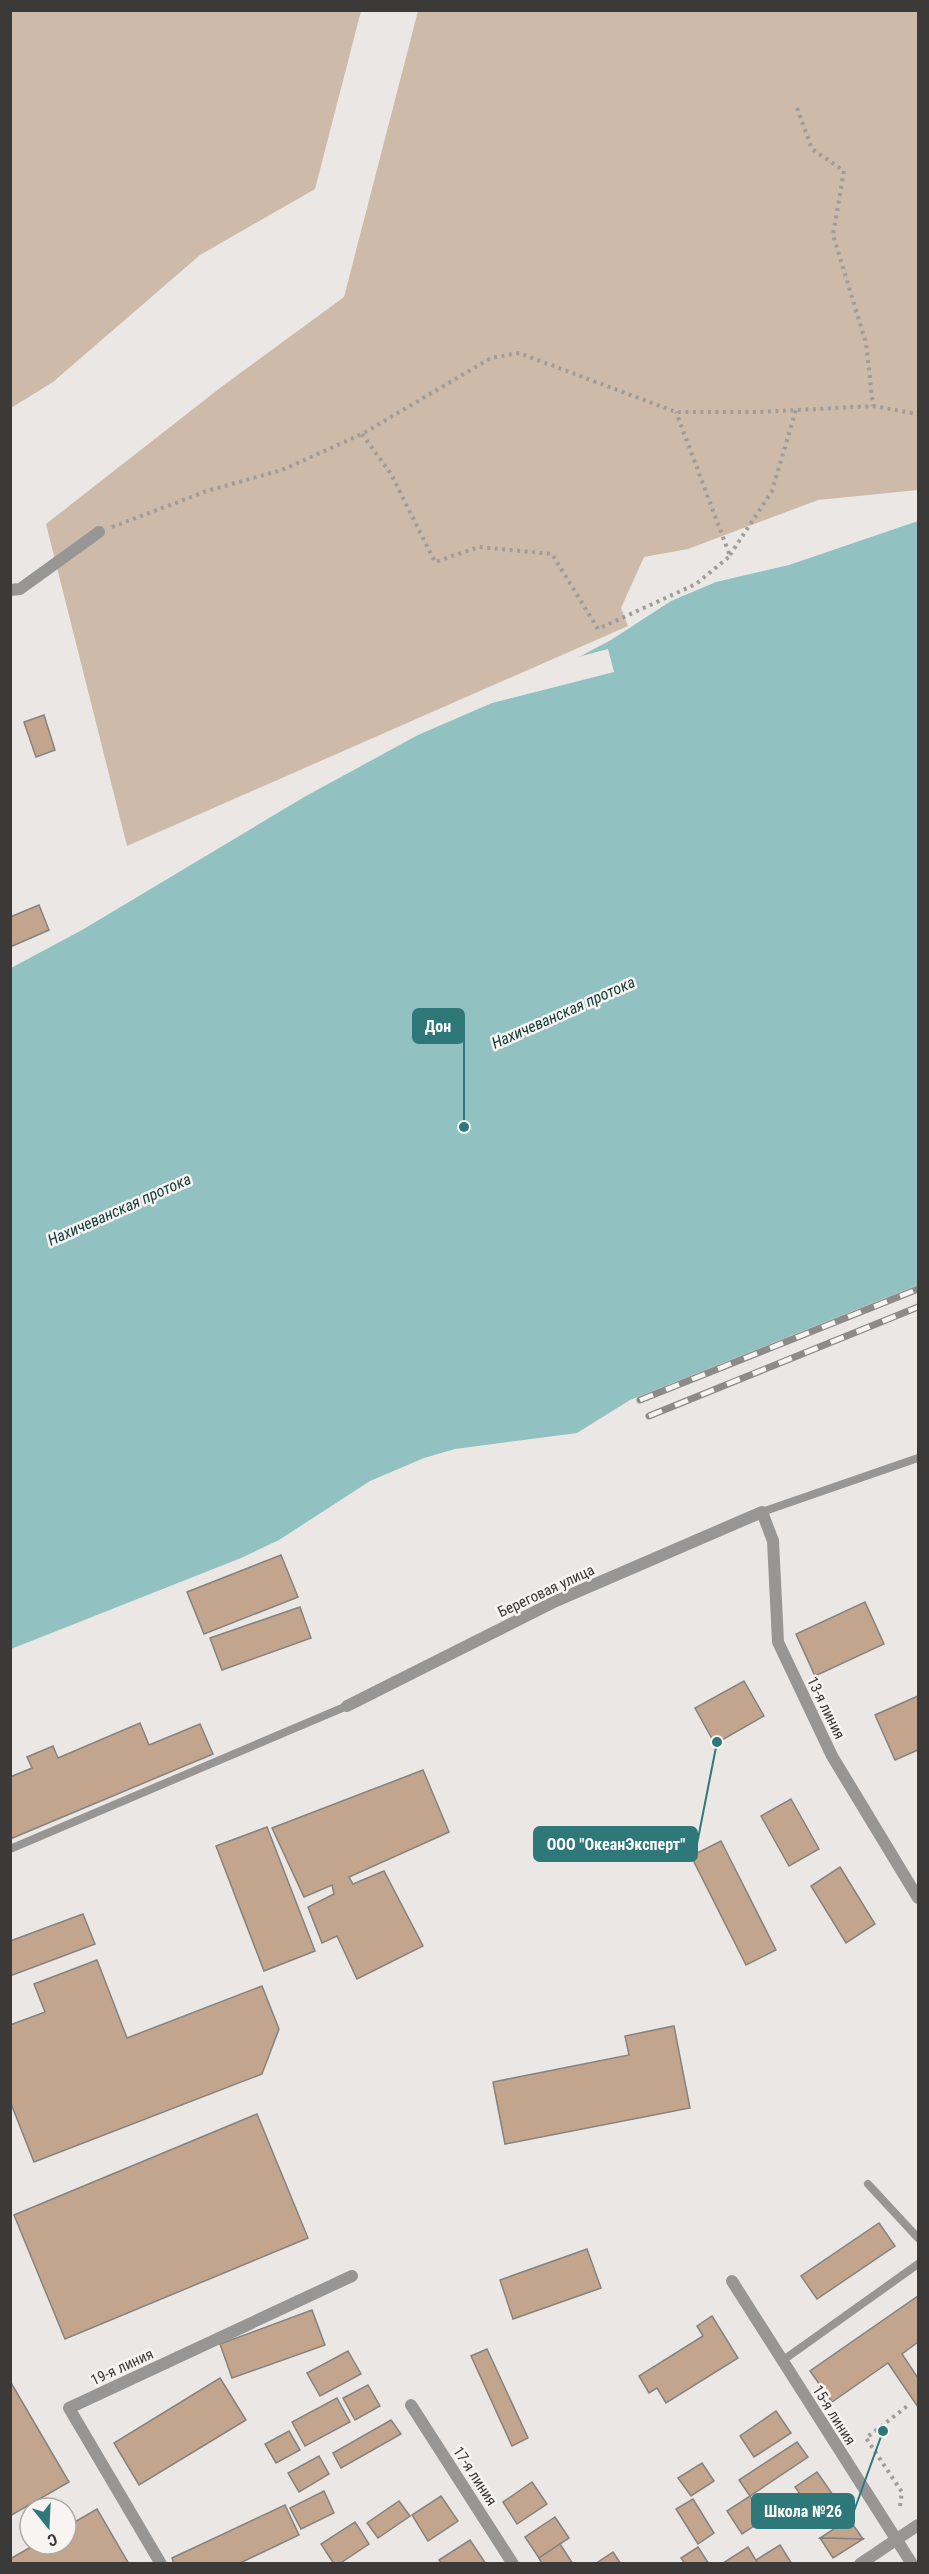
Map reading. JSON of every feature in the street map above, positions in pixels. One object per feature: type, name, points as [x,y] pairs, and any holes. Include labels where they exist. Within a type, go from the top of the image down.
[{"type":"street","points":[[10,590],[20,590],[99,532]]},
{"type":"street","name":"Береговая улица","points":[[346,1706],[556,1601],[762,1512]]},
{"type":"street","name":"13-я линия","points":[[762,1512],[773,1541],[778,1642],[832,1756],[918,1898]]},
{"type":"street","name":"19-я линия","points":[[161,2564],[69,2409],[352,2276]]},
{"type":"street","name":"15-я линия","points":[[732,2281],[912,2564]]},
{"type":"street","name":"17-я линия","points":[[411,2404],[513,2564]]},
{"type":"street","points":[[861,2564],[918,2525]]},
{"type":"lane","points":[[762,1512],[918,1458]]},
{"type":"lane","points":[[10,1849],[346,1706]]},
{"type":"lane","points":[[868,2184],[918,2238]]},
{"type":"lane","points":[[782,2361],[918,2264]]},
{"type":"path","points":[[797,108],[812,149],[844,171],[833,235],[866,343],[873,406]]},
{"type":"path","points":[[99,532],[207,490],[282,470],[362,434],[431,396],[491,358],[519,353],[676,412],[873,406],[918,414]]},
{"type":"path","points":[[362,434],[391,474],[435,562],[479,547],[552,554],[598,629],[696,584],[730,556],[772,491],[796,410]]},
{"type":"path","points":[[676,412],[730,556]]},
{"type":"path","points":[[900,2506],[902,2493],[866,2438],[910,2404]]},
{"type":"shaded area","points":[[11,10],[361,11],[315,189],[200,255],[53,382],[11,408]]},
{"type":"shaded area","points":[[418,11],[918,11],[918,490],[818,500],[688,549],[644,557],[621,608],[628,626],[127,846],[46,524],[220,388],[344,297]]},
{"type":"water","name":"Нахичеванская протока","points":[[918,521],[918,1285],[630,1400],[577,1433],[455,1449],[424,1458],[370,1481],[279,1540],[241,1558],[11,1649],[11,968],[82,930],[306,796],[418,735],[492,703],[611,640],[671,601],[716,582],[789,565]]},
{"type":"pier","points":[[608,649],[614,672],[492,703],[492,700],[563,661]]},
{"type":"building","points":[[44,715],[55,750],[36,757],[24,722]]},
{"type":"building","points":[[39,905],[49,930],[10,947],[10,917]]},
{"type":"building","points":[[281,1555],[298,1597],[204,1634],[187,1592]]},
{"type":"building","points":[[865,1602],[884,1644],[815,1676],[796,1634]]},
{"type":"building","points":[[300,1607],[311,1638],[222,1670],[210,1638]]},
{"type":"building","points":[[744,1681],[764,1716],[715,1744],[695,1708]]},
{"type":"building","points":[[918,1696],[918,1750],[895,1760],[875,1715]]},
{"type":"building","points":[[140,1723],[149,1745],[200,1724],[213,1754],[10,1839],[10,1777],[32,1768],[27,1757],[53,1746],[58,1758]]},
{"type":"building","points":[[423,1770],[449,1832],[349,1877],[353,1884],[384,1871],[423,1946],[357,1979],[337,1936],[322,1943],[308,1907],[334,1894],[332,1885],[304,1897],[272,1828]]},
{"type":"building","points":[[791,1799],[819,1849],[789,1866],[761,1816]]},
{"type":"building","points":[[267,1827],[315,1951],[264,1971],[216,1846]]},
{"type":"building","points":[[721,1841],[776,1950],[746,1965],[691,1856]]},
{"type":"building","points":[[840,1867],[875,1924],[846,1943],[811,1886]]},
{"type":"building","points":[[83,1914],[95,1944],[10,1976],[10,1941]]},
{"type":"building","points":[[97,1960],[127,2038],[262,1986],[279,2029],[262,2074],[34,2162],[10,2101],[10,2025],[45,2012],[34,1984]]},
{"type":"building","points":[[674,2026],[690,2108],[505,2144],[493,2082],[629,2055],[625,2036]]},
{"type":"building","points":[[257,2114],[308,2238],[65,2339],[14,2215]]},
{"type":"building","points":[[879,2223],[895,2246],[817,2299],[801,2276]]},
{"type":"building","points":[[587,2249],[601,2288],[513,2319],[500,2280]]},
{"type":"building","points":[[918,2296],[918,2342],[902,2354],[918,2378],[918,2407],[888,2363],[832,2402],[810,2371]]},
{"type":"building","points":[[312,2310],[325,2345],[232,2378],[220,2344]]},
{"type":"building","points":[[712,2316],[738,2358],[666,2403],[657,2388],[649,2393],[639,2376],[703,2336],[697,2326]]},
{"type":"building","points":[[487,2349],[528,2438],[512,2446],[471,2356]]},
{"type":"building","points":[[348,2351],[361,2374],[320,2396],[307,2373]]},
{"type":"building","points":[[220,2378],[246,2420],[139,2485],[114,2443]]},
{"type":"building","points":[[10,2381],[69,2482],[45,2496],[18,2496],[18,2511],[10,2516]]},
{"type":"building","points":[[368,2385],[380,2406],[355,2420],[343,2398]]},
{"type":"building","points":[[337,2398],[350,2422],[305,2446],[292,2422]]},
{"type":"building","points":[[776,2411],[791,2433],[754,2457],[740,2436]]},
{"type":"building","points":[[391,2420],[401,2434],[341,2468],[333,2453]]},
{"type":"building","points":[[289,2431],[300,2450],[276,2463],[265,2444]]},
{"type":"building","points":[[797,2442],[808,2457],[750,2496],[739,2480]]},
{"type":"building","points":[[319,2456],[329,2474],[299,2492],[288,2473]]},
{"type":"building","points":[[702,2463],[714,2481],[691,2496],[678,2478]]},
{"type":"building","points":[[817,2472],[833,2495],[811,2510],[795,2487]]},
{"type":"building","points":[[532,2482],[547,2504],[517,2524],[503,2502]]},
{"type":"building","points":[[324,2491],[334,2513],[301,2529],[290,2508]]},
{"type":"building","points":[[441,2496],[458,2521],[428,2541],[412,2515]]},
{"type":"building","points":[[750,2496],[765,2519],[742,2534],[727,2511]]},
{"type":"building","points":[[693,2499],[714,2533],[698,2544],[676,2509]]},
{"type":"building","points":[[399,2501],[410,2516],[378,2538],[367,2523]]},
{"type":"building","points":[[285,2505],[299,2535],[238,2564],[174,2564],[172,2558]]},
{"type":"building","points":[[97,2509],[129,2564],[10,2564],[10,2559],[18,2554],[78,2556],[78,2520]]},
{"type":"building","points":[[555,2517],[569,2538],[539,2558],[525,2537]]},
{"type":"building","points":[[849,2519],[863,2539],[820,2538]]},
{"type":"building","points":[[355,2522],[369,2544],[339,2564],[334,2564],[321,2544]]},
{"type":"building","points":[[820,2538],[863,2539],[833,2558]]},
{"type":"building","points":[[470,2540],[486,2564],[442,2564],[439,2560]]},
{"type":"building","points":[[560,2544],[573,2564],[542,2564],[539,2558]]},
{"type":"building","points":[[780,2545],[792,2564],[758,2564],[756,2560]]},
{"type":"building","points":[[698,2547],[709,2564],[685,2564],[681,2558]]},
{"type":"building","points":[[748,2547],[758,2564],[723,2563]]},
{"type":"building","points":[[613,2552],[621,2564],[595,2564]]},
{"type":"railway","points":[[640,1400],[918,1289]]},
{"type":"railway","points":[[649,1416],[918,1307]]},
{"type":"place","name":"Дон","points":[[464,1127]]},
{"type":"place","name":"ООО \"ОкеанЭксперт\"","points":[[717,1742]]},
{"type":"place","name":"Школа №26","points":[[883,2431]]}]
